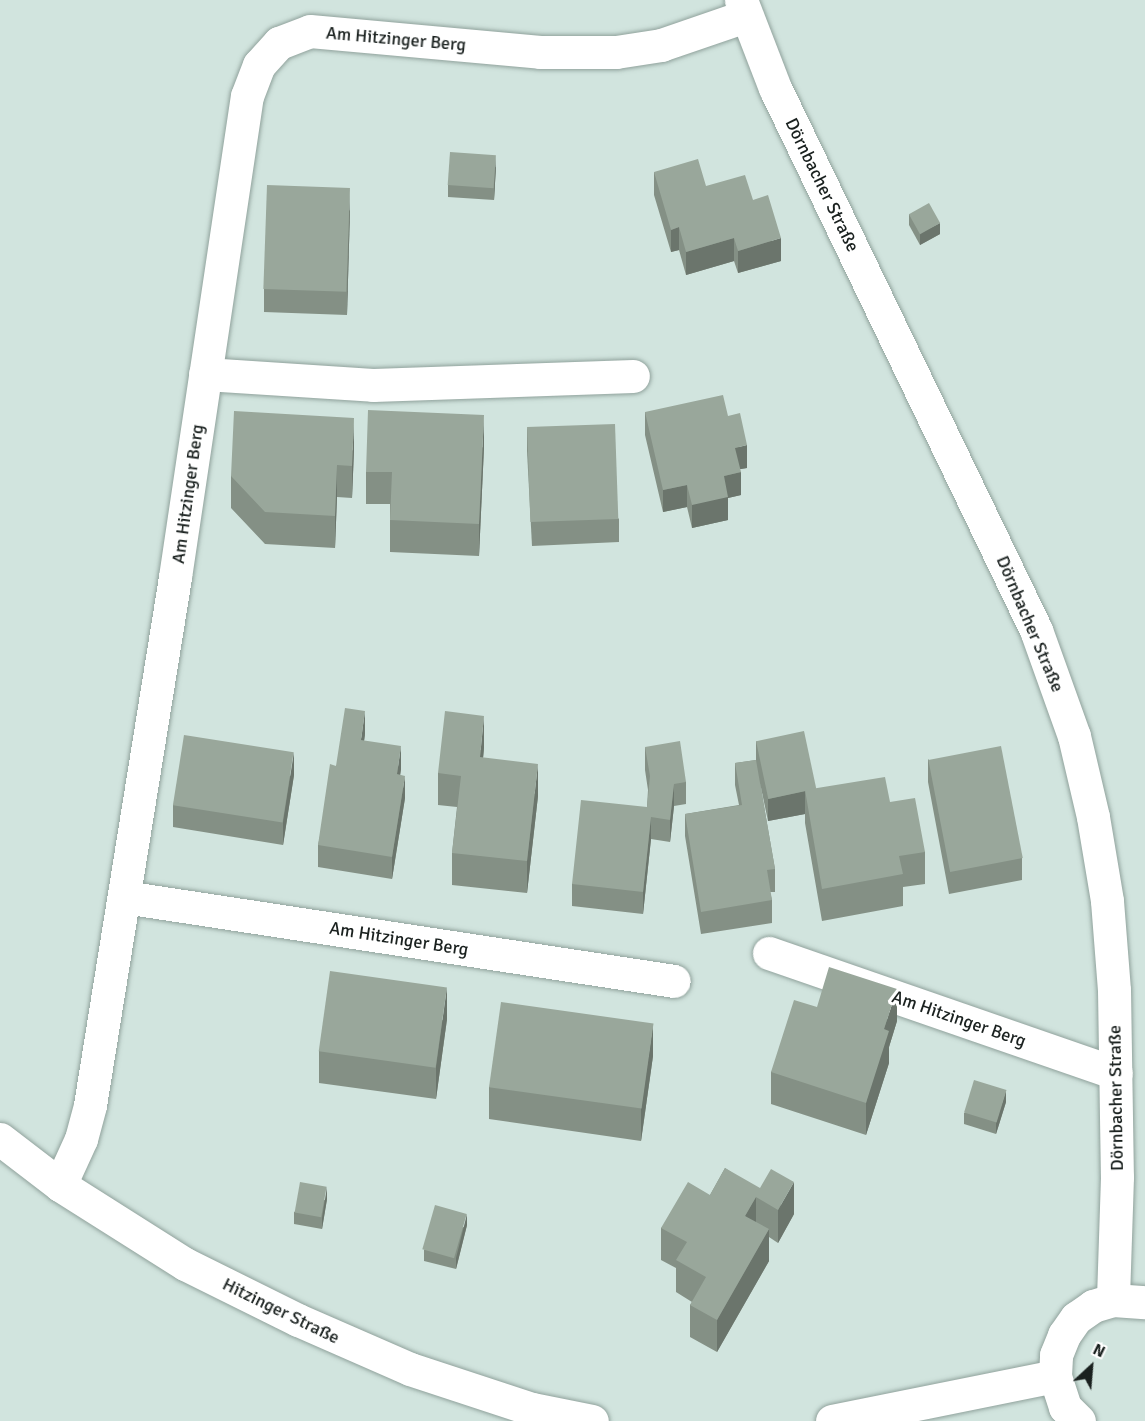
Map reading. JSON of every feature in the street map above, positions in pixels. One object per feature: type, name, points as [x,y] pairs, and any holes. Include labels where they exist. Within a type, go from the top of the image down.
[{"type":"street","name":"Am Hitzinger Berg","points":[[60,1185],[81,1139],[90,1105],[247,96],[259,65],[279,43],[310,31],[540,52],[616,52],[661,45],[743,8]]},
{"type":"street","name":"Dörnbacher Straße","points":[[743,8],[775,88],[1036,630],[1074,736],[1093,816],[1107,901],[1129,1301]]},
{"type":"street","points":[[205,374],[373,385],[633,376]]},
{"type":"street","name":"Am Hitzinger Berg","points":[[124,897],[674,981]]},
{"type":"street","name":"Am Hitzinger Berg","points":[[769,953],[1116,1073]]},
{"type":"street","name":"Hitzinger Straße","points":[[0,1139],[60,1185],[185,1264],[298,1320],[410,1369],[532,1409],[592,1421]]},
{"type":"street","points":[[1079,1421],[1065,1407],[1055,1376],[1056,1355],[1076,1318],[1129,1301]]},
{"type":"street","points":[[832,1421],[1055,1376]]},
{"type":"building","points":[[450,152],[496,155],[494,188],[448,185]]},
{"type":"building","points":[[698,159],[706,186],[745,175],[753,200],[768,195],[781,238],[738,251],[734,238],[686,252],[679,227],[671,230],[654,172]]},
{"type":"building","points":[[267,185],[350,188],[346,292],[263,289]]},
{"type":"building","points":[[929,203],[940,223],[920,234],[909,214]]},
{"type":"building","points":[[723,395],[728,416],[740,413],[747,445],[735,448],[741,472],[724,476],[728,497],[692,505],[687,485],[663,490],[645,412]]},
{"type":"building","points":[[368,410],[484,415],[479,524],[390,520],[392,472],[366,472]]},
{"type":"building","points":[[234,411],[354,418],[352,466],[337,465],[335,516],[265,512],[231,476]]},
{"type":"building","points":[[615,424],[618,519],[530,522],[527,427]]},
{"type":"building","points":[[345,708],[365,711],[361,740],[401,746],[397,774],[405,776],[392,857],[318,845],[330,764],[336,766]]},
{"type":"building","points":[[445,711],[484,716],[480,757],[538,764],[527,861],[452,853],[461,776],[438,773]]},
{"type":"building","points":[[804,731],[816,789],[768,799],[756,741]]},
{"type":"building","points":[[184,735],[294,752],[283,822],[173,805]]},
{"type":"building","points":[[680,741],[686,782],[674,784],[670,820],[651,817],[643,892],[572,884],[581,800],[647,807],[650,776],[645,747]]},
{"type":"building","points":[[1001,746],[1023,858],[950,872],[928,760]]},
{"type":"building","points":[[756,760],[775,869],[767,870],[772,900],[701,912],[685,814],[742,805],[735,763]]},
{"type":"building","points":[[885,777],[890,802],[915,798],[925,852],[899,856],[903,874],[822,889],[805,790]]},
{"type":"building","points":[[829,967],[897,989],[884,1029],[889,1031],[866,1103],[771,1072],[794,1000],[817,1007]]},
{"type":"building","points":[[330,971],[447,987],[436,1068],[319,1051]]},
{"type":"building","points":[[501,1002],[654,1023],[642,1109],[489,1087]]},
{"type":"building","points":[[974,1080],[1007,1090],[997,1122],[964,1113]]},
{"type":"building","points":[[725,1168],[760,1188],[771,1169],[794,1182],[778,1210],[756,1197],[745,1216],[769,1229],[717,1320],[690,1305],[706,1277],[676,1260],[687,1242],[661,1228],[688,1182],[710,1195]]},
{"type":"building","points":[[300,1182],[327,1187],[321,1217],[295,1213]]},
{"type":"building","points":[[435,1205],[467,1214],[454,1258],[422,1249]]}]
